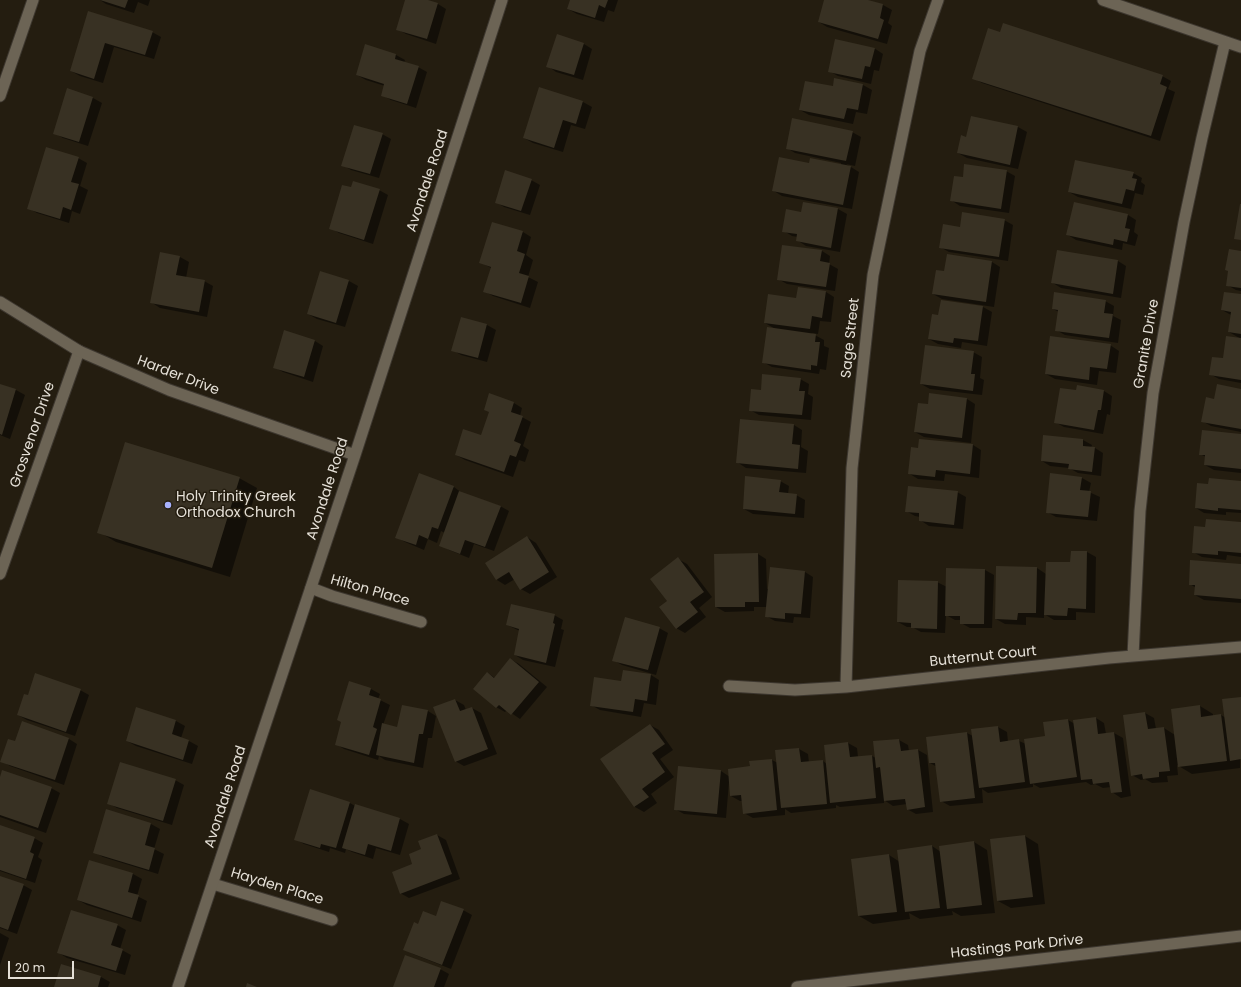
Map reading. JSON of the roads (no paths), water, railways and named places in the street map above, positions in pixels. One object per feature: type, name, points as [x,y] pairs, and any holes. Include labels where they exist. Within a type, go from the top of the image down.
[{"type":"street","points":[[0,96],[33,0]]},
{"type":"street","name":"Avondale Road","points":[[178,987],[355,455],[502,0]]},
{"type":"street","name":"Sage Street","points":[[846,687],[852,468],[873,275],[920,51],[938,0]]},
{"type":"street","points":[[1103,0],[1241,47]]},
{"type":"street","name":"Granite Drive","points":[[1133,656],[1140,511],[1153,393],[1184,222],[1225,42]]},
{"type":"street","name":"Harder Drive","points":[[0,302],[78,351],[169,390],[355,455]]},
{"type":"street","name":"Grosvenor Drive","points":[[0,574],[78,351]]},
{"type":"street","name":"Hilton Place","points":[[311,588],[332,596],[421,622]]},
{"type":"street","name":"Butternut Court","points":[[729,686],[795,690],[846,687],[1109,658],[1241,647]]},
{"type":"street","name":"Hayden Place","points":[[213,884],[332,920]]},
{"type":"street","name":"Hastings Park Drive","points":[[797,987],[1241,936]]},
{"type":"place","name":"Holy Trinity Greek Orthodox Church","points":[[168,505]]}]
